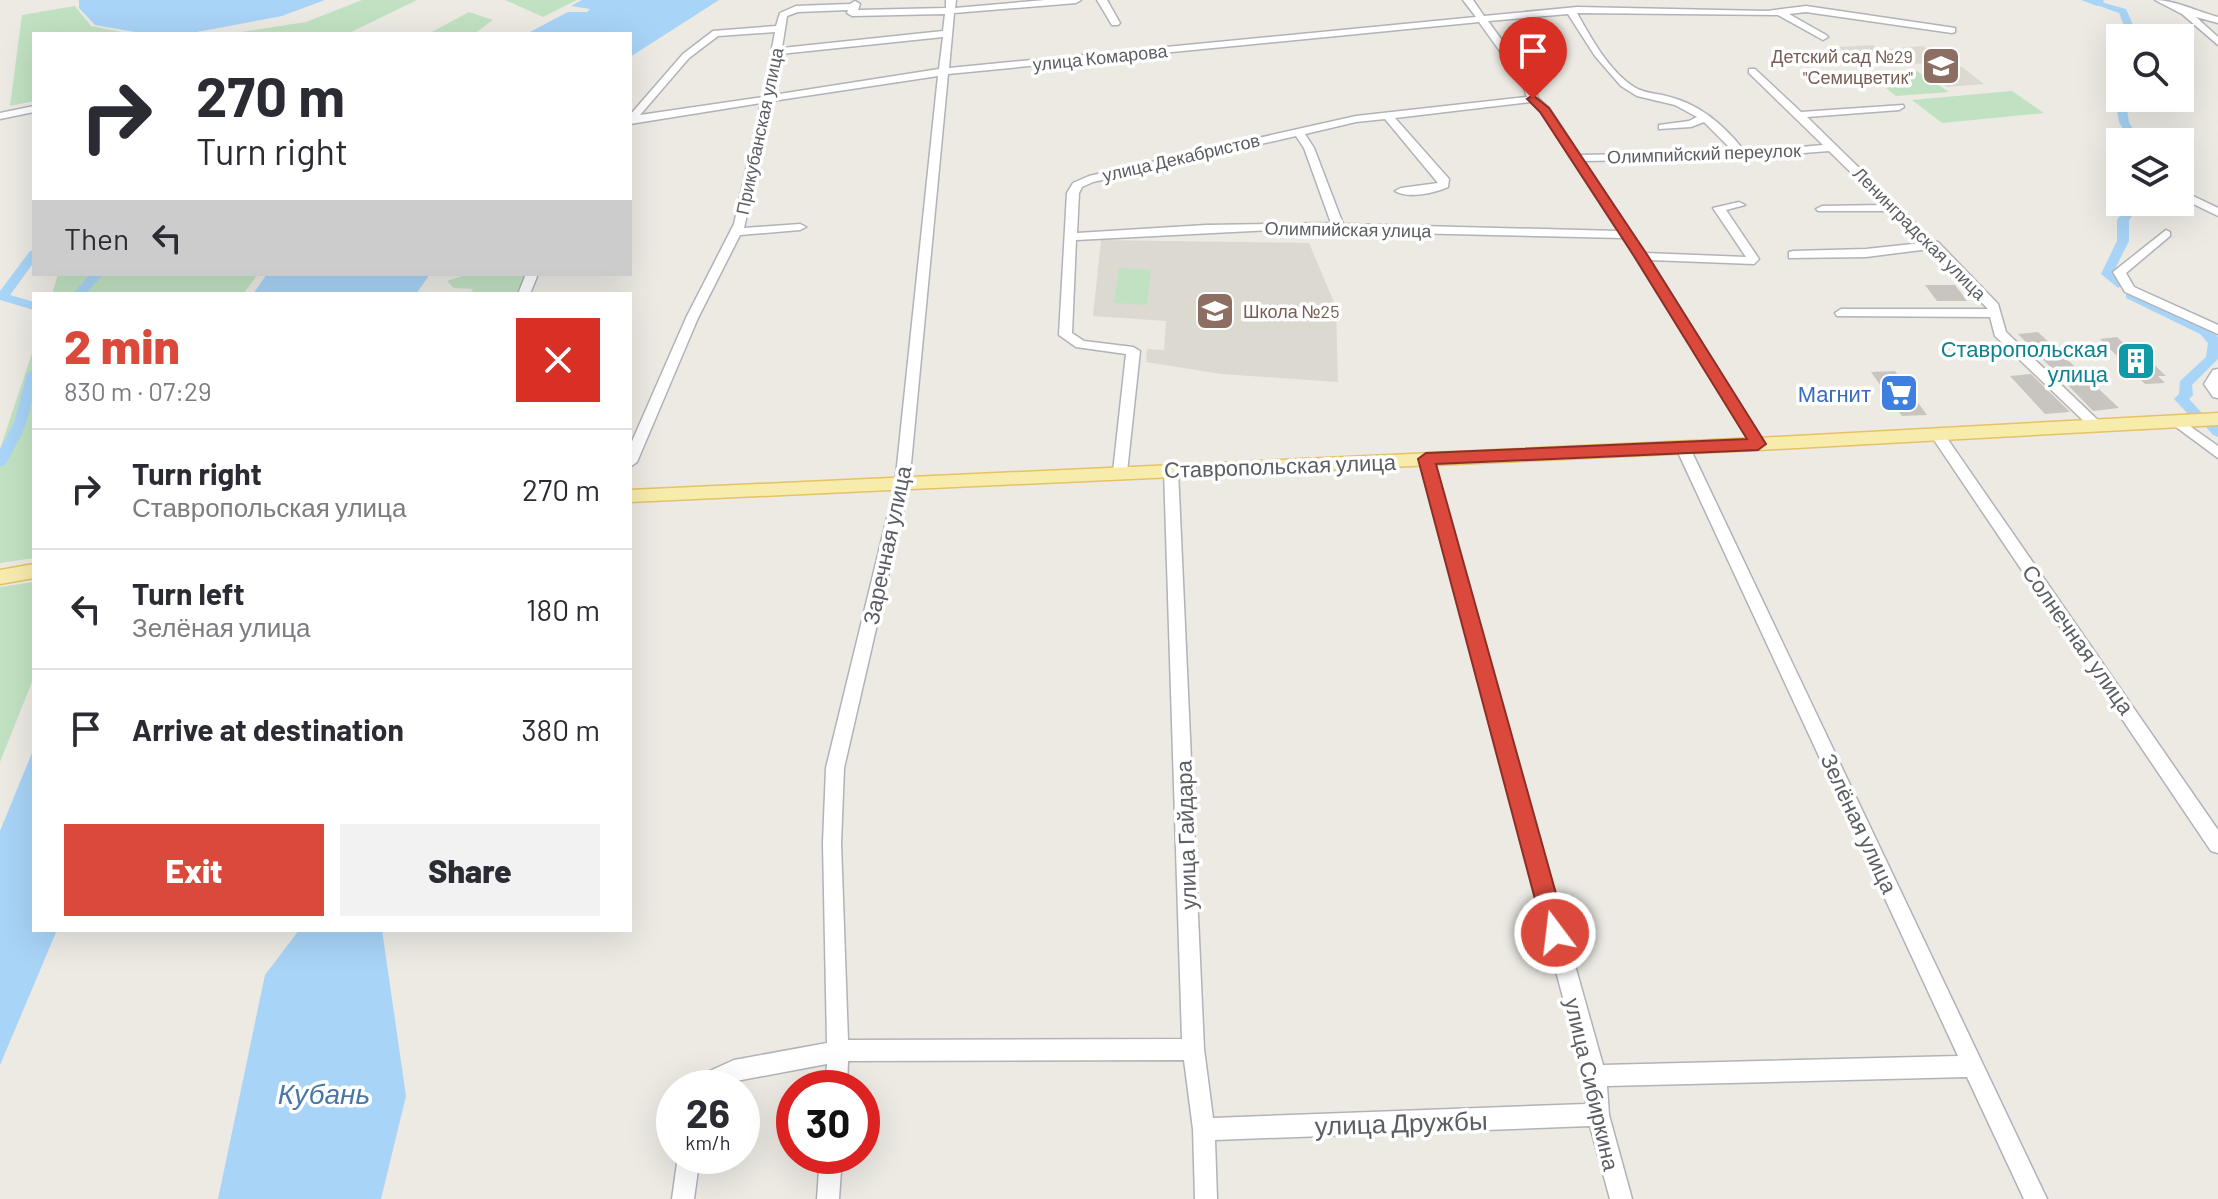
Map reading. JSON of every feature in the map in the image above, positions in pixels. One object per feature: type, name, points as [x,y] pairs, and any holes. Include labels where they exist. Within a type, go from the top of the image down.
[{"type":"main road","name":"Ставропольская улица","points":[[632,496],[1683,448],[2217,419]]},
{"type":"main road","points":[[0,577],[32,571]]},
{"type":"street","points":[[632,119],[686,56],[716,33],[779,29],[788,11],[855,4],[852,13],[1076,0]]},
{"type":"street","points":[[1102,0],[1115,23]]},
{"type":"street","points":[[1468,0],[1527,82],[1533,99],[1545,110],[1641,256],[1758,444]]},
{"type":"street","points":[[2160,0],[2185,12],[2218,20]]},
{"type":"street","name":"Заречная улица","points":[[837,1070],[832,843],[835,768],[902,485],[950,6]]},
{"type":"street","name":"улица Комарова","points":[[632,121],[942,72],[1571,11],[1767,14],[1806,9],[1952,30]]},
{"type":"street","points":[[1571,11],[1627,87],[1670,99],[1703,118],[1733,142],[1742,155]]},
{"type":"street","points":[[1777,11],[1823,37]]},
{"type":"street","points":[[2185,12],[2218,42]]},
{"type":"street","name":"Прикубанская улица","points":[[632,457],[692,318],[736,232],[758,149],[779,29]]},
{"type":"street","points":[[775,52],[945,34]]},
{"type":"street","name":"Ленинградская улица","points":[[1752,71],[1934,245],[1994,307],[2000,333],[2096,425]]},
{"type":"street","name":"улица Декабристов","points":[[1120,472],[1133,351],[1081,344],[1065,335],[1073,193],[1077,185],[1089,179],[1298,130],[1533,99]]},
{"type":"street","points":[[1799,115],[1899,107]]},
{"type":"street","points":[[0,116],[32,109]]},
{"type":"street","points":[[1388,116],[1443,179],[1444,185],[1435,189],[1401,191]]},
{"type":"street","points":[[1663,127],[1691,124],[1703,118]]},
{"type":"street","points":[[1298,130],[1309,148],[1338,227]]},
{"type":"street","name":"Олимпийский переулок","points":[[1575,158],[1742,155],[1833,147]]},
{"type":"street","points":[[2194,201],[2218,213]]},
{"type":"street","points":[[1641,256],[1750,261],[1753,259],[1719,208],[1739,205]]},
{"type":"street","points":[[1822,209],[1894,208]]},
{"type":"street","name":"Прикубанская улица","points":[[736,232],[800,227]]},
{"type":"street","name":"Олимпийская улица","points":[[1072,237],[1205,227],[1625,234]]},
{"type":"street","points":[[2166,234],[2119,272],[2124,283],[2129,289],[2218,330]]},
{"type":"street","points":[[1793,255],[1866,253],[1934,245]]},
{"type":"street","points":[[1841,313],[1996,313]]},
{"type":"street","points":[[2218,373],[2211,384],[2218,394]]},
{"type":"street","points":[[2180,421],[2218,453]]},
{"type":"street","name":"Солнечная улица","points":[[1937,434],[2218,845]]},
{"type":"street","name":"Зелёная улица","points":[[1683,448],[2036,1199]]},
{"type":"street","name":"улица Сибиркина","points":[[1426,459],[1595,1076],[1598,1115],[1621,1199]]},
{"type":"street","name":"улица Гайдара","points":[[1171,470],[1193,1049],[1204,1129],[1206,1199]]},
{"type":"street","points":[[739,1070],[838,1051],[1193,1049]]},
{"type":"street","points":[[1595,1076],[1975,1066]]},
{"type":"street","name":"улица Дружбы","points":[[1204,1129],[1598,1115]]},
{"type":"street","points":[[683,1199],[686,1174]]},
{"type":"street","points":[[828,1199],[830,1174]]},
{"type":"shaded area","name":"Детский сад №29 \"Семицветик\"","points":[[1873,45],[1884,52],[1890,52],[1887,49],[1923,46],[1946,63],[1942,64],[1947,68],[1962,67],[1984,84],[1947,87],[1926,71],[1941,70],[1932,63],[1912,64],[1899,54],[1888,55],[1898,63],[1862,66],[1839,47]]},
{"type":"shaded area","name":"Школа №25","points":[[1101,240],[1309,243],[1336,307],[1338,382],[1221,374],[1146,362],[1147,349],[1164,350],[1166,321],[1093,316]]},
{"type":"green space","points":[[362,0],[417,0],[351,32],[241,32],[306,22]]},
{"type":"green space","points":[[505,0],[577,0],[543,17]]},
{"type":"green space","points":[[75,6],[91,26],[122,32],[32,32],[32,101],[10,106],[22,15]]},
{"type":"green space","points":[[469,12],[493,20],[477,32],[432,32]]},
{"type":"green space","points":[[1915,70],[1949,92],[1896,96],[1868,73]]},
{"type":"green space","points":[[2012,91],[2044,113],[1942,123],[1912,100]]},
{"type":"green space","points":[[1119,268],[1151,270],[1147,305],[1114,303]]},
{"type":"green space","points":[[57,276],[256,276],[244,292],[53,292]]},
{"type":"green space","points":[[463,276],[526,276],[519,292],[471,292],[473,289],[454,288],[447,281]]},
{"type":"green space","points":[[32,353],[32,558],[0,563],[0,449]]},
{"type":"green space","points":[[32,582],[32,682],[0,762],[0,587]]},
{"type":"water","points":[[79,0],[325,0],[282,16],[197,32],[135,32],[95,25],[79,8]]},
{"type":"water","points":[[582,0],[719,0],[632,56],[632,32],[530,32],[568,12],[587,12],[590,9],[571,6]]},
{"type":"water","points":[[266,276],[429,276],[417,292],[254,292]]},
{"type":"water","points":[[32,753],[32,932],[56,932],[0,1065],[0,831]]},
{"type":"water","name":"Кубань","points":[[297,932],[382,932],[406,1096],[381,1199],[218,1199],[265,975]]},
{"type":"building","points":[[1925,285],[1955,285],[1967,301],[1937,301]]},
{"type":"building","points":[[2038,332],[2119,408],[2093,411],[2018,334]]},
{"type":"building","name":"Ставропольская улица","points":[[2117,337],[2136,355],[2143,354],[2166,376],[2158,376],[2165,383],[2145,384],[2100,339]]},
{"type":"building","name":"Магнит","points":[[1895,371],[1927,415],[1902,416],[1871,372]]},
{"type":"building","points":[[2031,374],[2070,412],[2045,414],[2010,376]]},
{"type":"waterway","points":[[2088,0],[2097,2]]},
{"type":"waterway","points":[[2097,2],[2123,11],[2128,24]]},
{"type":"waterway","points":[[2122,112],[2127,128]]},
{"type":"waterway","points":[[2118,284],[2107,274],[2123,241],[2123,220],[2126,216]]},
{"type":"waterway","points":[[32,257],[2,297],[32,305]]},
{"type":"waterway","points":[[81,292],[95,276]]},
{"type":"waterway","points":[[2130,295],[2205,331],[2215,342],[2212,358],[2185,384],[2186,395],[2181,399],[2195,413]]},
{"type":"waterway","points":[[0,462],[21,423],[32,381]]},
{"type":"waterway","points":[[2213,427],[2218,432]]},
{"type":"place","name":"Детский сад №29 \"Семицветик\"","points":[[1941,66]]},
{"type":"place","name":"Школа №25","points":[[1215,311]]},
{"type":"place","name":"Ставропольская улица","points":[[2136,361]]},
{"type":"place","name":"Магнит","points":[[1899,393]]},
{"type":"route","points":[[1533,99],[1545,110],[1641,256],[1758,444],[1426,459],[1555,933]]}]
